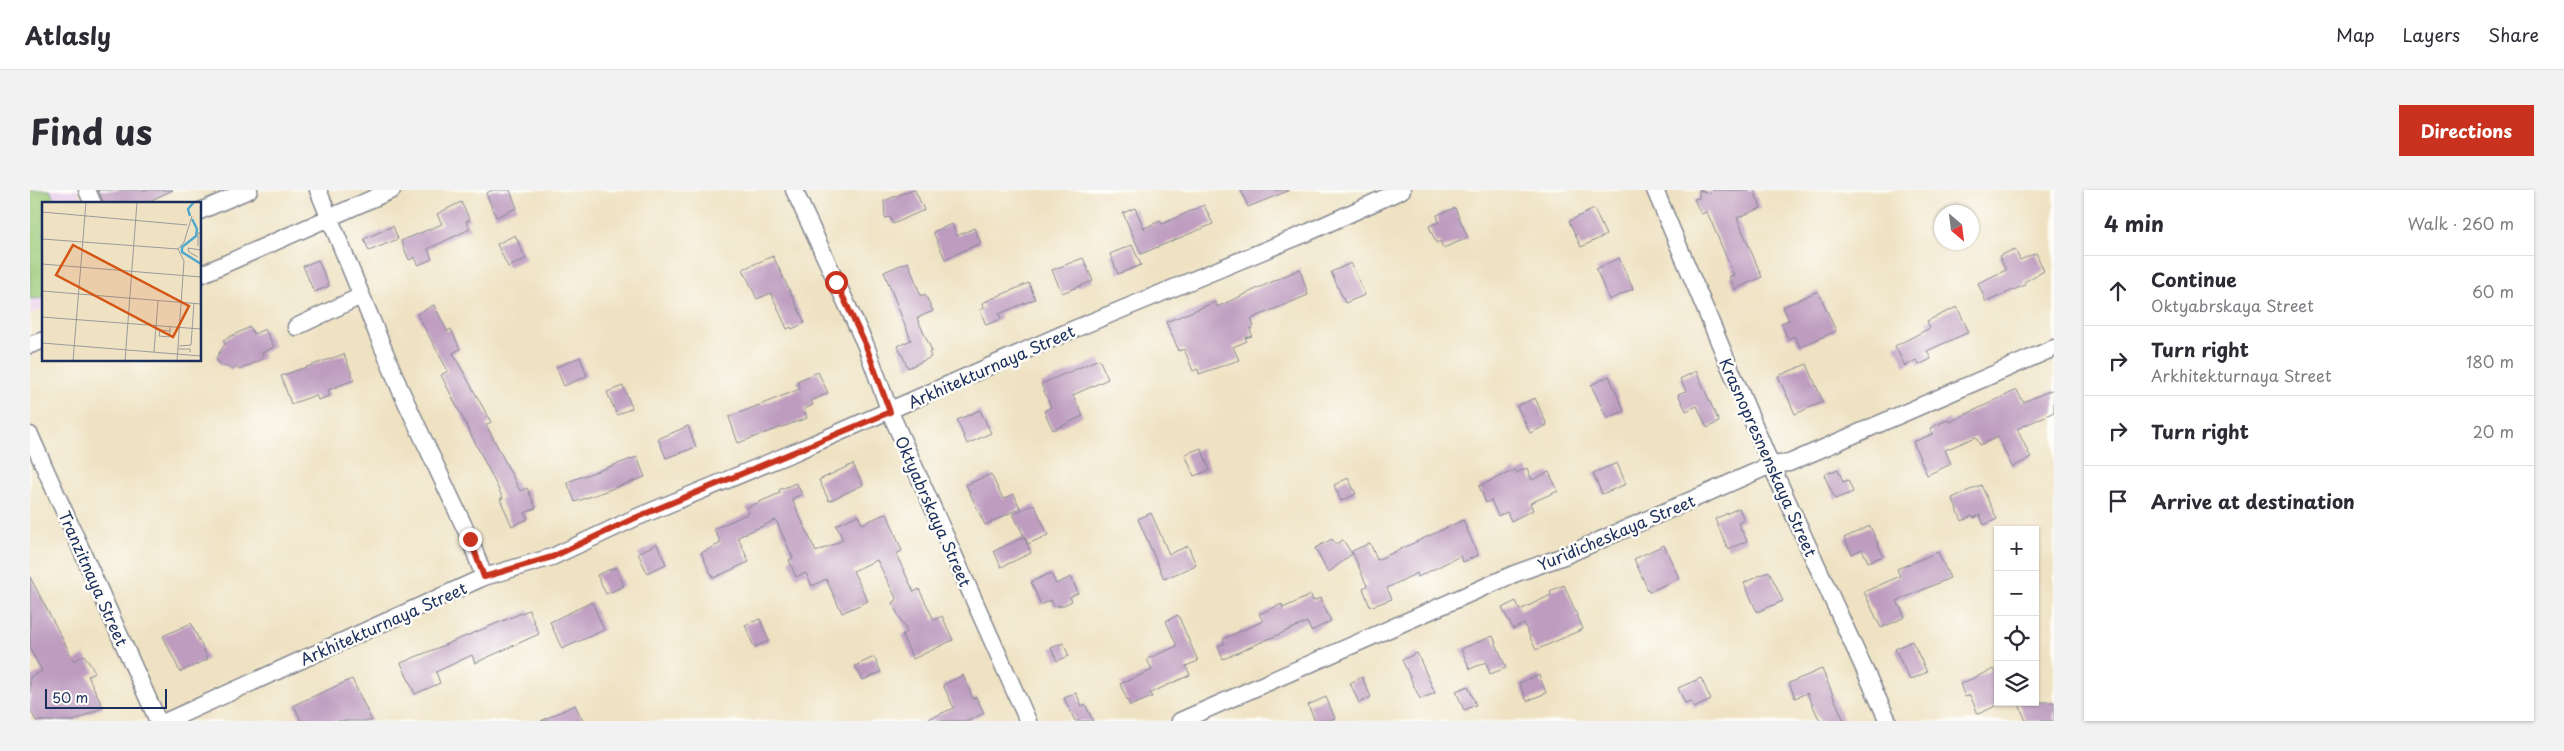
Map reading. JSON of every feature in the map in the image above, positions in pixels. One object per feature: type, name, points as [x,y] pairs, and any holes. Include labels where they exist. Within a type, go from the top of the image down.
[{"type":"street","points":[[87,190],[92,202]]},
{"type":"street","points":[[201,212],[249,190]]},
{"type":"street","points":[[318,190],[400,389],[470,539],[484,577]]},
{"type":"street","points":[[201,275],[392,190]]},
{"type":"street","name":"Oktyabrskaya Street","points":[[794,190],[866,346],[890,412],[1028,721]]},
{"type":"street","name":"Arkhitekturnaya Street","points":[[156,719],[484,577],[552,557],[635,518],[890,412],[1072,330],[1300,236],[1402,190]]},
{"type":"street","name":"Krasnopresnenskaya Street","points":[[1656,190],[1771,465],[1888,721]]},
{"type":"street","points":[[296,327],[361,296]]},
{"type":"street","points":[[30,345],[42,341]]},
{"type":"street","name":"Yuridicheskaya Street","points":[[1180,721],[1514,574],[1564,556],[1771,465],[1789,463],[2054,348]]},
{"type":"street","name":"Tranzitnaya Street","points":[[30,435],[156,719]]},
{"type":"shaded area","points":[[30,190],[77,190],[82,202],[42,202],[42,309],[30,314]]},
{"type":"green space","points":[[30,190],[50,190],[55,202],[42,202],[42,298],[30,299]]},
{"type":"building","points":[[98,190],[173,190],[147,202],[103,202]]},
{"type":"building","points":[[493,190],[510,190],[517,208],[496,217],[486,193]]},
{"type":"building","points":[[915,190],[924,210],[893,224],[890,217],[885,218],[884,201]]},
{"type":"building","points":[[1241,190],[1288,190],[1288,191],[1248,207]]},
{"type":"building","points":[[1699,190],[1709,193],[1714,190],[1754,190],[1761,208],[1737,218],[1762,277],[1735,289],[1729,277],[1734,275],[1707,212],[1701,214],[1694,199],[1699,198]]},
{"type":"building","points":[[461,202],[470,220],[466,221],[470,229],[428,249],[432,259],[418,265],[415,257],[409,260],[401,241],[442,224],[437,214]]},
{"type":"building","points":[[1204,205],[1213,224],[1141,254],[1123,213],[1135,208],[1144,228],[1160,221],[1162,224]]},
{"type":"building","points":[[1455,208],[1468,238],[1443,248],[1440,241],[1436,243],[1429,226],[1439,222],[1437,215]]},
{"type":"building","points":[[1594,209],[1606,235],[1581,247],[1569,221]]},
{"type":"building","points":[[952,224],[957,236],[974,228],[981,243],[945,259],[933,232]]},
{"type":"building","points":[[393,226],[398,239],[369,251],[364,239]]},
{"type":"building","points":[[515,235],[526,259],[508,267],[497,244]]},
{"type":"building","points":[[1132,245],[1141,265],[1118,274],[1110,254]]},
{"type":"building","points":[[2015,249],[2020,260],[2036,253],[2044,271],[2024,282],[2025,285],[1986,302],[1978,283],[2006,270],[1999,256]]},
{"type":"building","points":[[773,256],[805,323],[792,329],[791,327],[787,329],[771,293],[757,299],[743,269]]},
{"type":"building","points":[[1083,258],[1093,281],[1062,293],[1052,270]]},
{"type":"building","points":[[1619,258],[1633,289],[1609,300],[1596,269]]},
{"type":"building","points":[[318,260],[329,286],[314,292],[303,266]]},
{"type":"building","points":[[908,262],[921,296],[925,294],[933,311],[917,318],[932,351],[929,352],[931,357],[908,368],[898,346],[911,340],[884,272]]},
{"type":"building","points":[[1351,263],[1365,295],[1345,303],[1331,272]]},
{"type":"building","points":[[1300,269],[1308,295],[1251,319],[1254,326],[1250,329],[1252,336],[1245,338],[1247,341],[1233,347],[1239,360],[1199,374],[1198,369],[1193,371],[1184,349],[1179,351],[1166,322],[1215,302],[1217,307]]},
{"type":"building","points":[[1029,283],[1035,299],[999,314],[1001,319],[986,325],[980,310],[984,308],[982,303]]},
{"type":"building","points":[[1818,291],[1836,331],[1800,347],[1794,336],[1788,339],[1781,323],[1789,320],[1783,307]]},
{"type":"building","points":[[434,305],[447,331],[451,329],[460,349],[453,353],[491,422],[486,425],[520,491],[527,488],[536,508],[525,513],[528,519],[512,526],[500,499],[503,498],[441,375],[448,371],[417,314]]},
{"type":"building","points":[[1957,307],[1969,332],[1927,351],[1931,359],[1919,365],[1916,360],[1905,366],[1895,346],[1930,328],[1927,321]]},
{"type":"building","points":[[250,327],[254,334],[265,329],[274,347],[262,353],[264,358],[239,370],[237,366],[230,370],[229,367],[220,365],[216,358],[225,344],[223,340]]},
{"type":"building","points":[[344,354],[354,380],[328,390],[330,396],[318,400],[316,395],[291,404],[281,376]]},
{"type":"building","points":[[580,357],[587,376],[564,386],[556,367]]},
{"type":"building","points":[[1099,359],[1108,379],[1073,395],[1083,416],[1053,430],[1044,411],[1051,407],[1041,384]]},
{"type":"building","points":[[1807,364],[1823,402],[1795,414],[1778,376]]},
{"type":"building","points":[[1696,371],[1719,422],[1707,428],[1697,406],[1686,411],[1678,394],[1686,391],[1680,379]]},
{"type":"building","points":[[818,372],[828,393],[811,401],[813,405],[804,409],[807,418],[738,443],[729,417],[800,389],[797,381]]},
{"type":"building","points":[[1609,376],[1624,411],[1607,418],[1591,385]]},
{"type":"building","points":[[623,386],[632,408],[617,415],[607,392]]},
{"type":"building","points":[[2054,389],[2054,412],[2017,429],[2031,458],[2012,467],[1998,437],[1980,445],[1976,437],[1945,450],[1951,464],[1927,475],[1913,442],[1933,434],[1930,428],[1949,419],[1950,422],[2017,390],[2023,402]]},
{"type":"building","points":[[1535,398],[1547,425],[1530,433],[1517,406]]},
{"type":"building","points":[[980,410],[991,433],[967,444],[957,420]]},
{"type":"building","points":[[688,426],[696,447],[666,458],[658,439]]},
{"type":"building","points":[[1201,448],[1210,470],[1194,476],[1185,454]]},
{"type":"building","points":[[637,457],[645,477],[575,502],[567,482]]},
{"type":"building","points":[[1617,463],[1626,484],[1602,494],[1593,473]]},
{"type":"building","points":[[853,464],[863,485],[829,501],[819,480]]},
{"type":"building","points":[[1527,468],[1532,480],[1549,472],[1558,491],[1530,503],[1533,510],[1511,521],[1507,512],[1498,516],[1491,500],[1486,503],[1479,486],[1515,470],[1516,473]]},
{"type":"building","points":[[1838,469],[1843,482],[1848,480],[1853,492],[1835,499],[1824,475]]},
{"type":"building","points":[[991,474],[1003,499],[1014,494],[1020,508],[985,525],[966,485]]},
{"type":"building","points":[[1348,478],[1356,494],[1341,501],[1334,485]]},
{"type":"building","points":[[796,483],[802,494],[792,499],[816,552],[843,540],[836,525],[858,515],[862,524],[887,513],[902,551],[896,554],[914,592],[919,589],[934,620],[942,616],[953,640],[913,659],[902,635],[907,632],[892,603],[897,600],[877,560],[853,571],[868,601],[842,613],[826,579],[812,586],[806,573],[796,577],[789,560],[793,558],[776,520],[738,537],[749,562],[713,578],[701,553],[721,543],[714,529],[749,513],[746,508],[780,493],[779,490]]},
{"type":"building","points":[[1981,485],[1997,519],[1984,525],[1980,515],[1974,518],[1972,516],[1962,521],[1952,498]]},
{"type":"building","points":[[1034,504],[1048,535],[1028,544],[1013,514]]},
{"type":"building","points":[[1739,508],[1744,520],[1738,523],[1747,541],[1728,549],[1715,519]]},
{"type":"building","points":[[1151,513],[1169,554],[1188,546],[1196,565],[1164,579],[1138,519]]},
{"type":"building","points":[[1463,520],[1478,555],[1463,562],[1460,556],[1418,577],[1417,573],[1387,588],[1392,599],[1370,607],[1363,588],[1367,586],[1352,551],[1370,543],[1377,560]]},
{"type":"building","points":[[1870,526],[1883,556],[1868,562],[1862,549],[1852,554],[1844,538]]},
{"type":"building","points":[[1024,537],[1031,553],[1001,567],[994,551]]},
{"type":"building","points":[[1332,539],[1336,544],[1343,540],[1352,554],[1328,573],[1315,548]]},
{"type":"building","points":[[657,544],[666,564],[647,573],[638,553]]},
{"type":"building","points":[[1664,545],[1679,578],[1649,592],[1634,559]]},
{"type":"building","points":[[1938,552],[1950,578],[1897,601],[1905,617],[1881,628],[1864,592],[1900,576],[1897,569]]},
{"type":"building","points":[[616,567],[624,586],[606,594],[597,575]]},
{"type":"building","points":[[1769,571],[1783,601],[1757,612],[1744,583]]},
{"type":"building","points":[[1051,573],[1056,584],[1071,577],[1078,593],[1070,597],[1072,601],[1060,607],[1060,605],[1054,607],[1051,600],[1041,605],[1031,582]]},
{"type":"building","points":[[30,577],[74,661],[84,655],[95,672],[88,676],[103,707],[74,721],[36,721],[30,709],[30,677],[42,671],[30,649]]},
{"type":"building","points":[[1564,585],[1583,629],[1536,650],[1524,624],[1513,629],[1502,608],[1516,601],[1520,610],[1551,595],[1550,591]]},
{"type":"building","points":[[1311,595],[1313,601],[1320,598],[1331,621],[1311,631],[1307,622],[1223,659],[1218,646],[1225,643],[1223,639],[1263,621],[1259,614],[1282,604],[1283,608]]},
{"type":"building","points":[[592,602],[604,630],[562,649],[550,622]]},
{"type":"building","points":[[529,610],[539,634],[475,663],[472,655],[436,672],[440,683],[415,694],[401,663]]},
{"type":"building","points":[[1178,615],[1198,661],[1186,666],[1190,675],[1150,693],[1152,697],[1130,706],[1120,684],[1152,670],[1147,659],[1177,646],[1166,621]]},
{"type":"building","points":[[760,619],[769,641],[754,647],[745,625]]},
{"type":"building","points":[[191,623],[208,659],[180,672],[163,636]]},
{"type":"building","points":[[1493,636],[1506,668],[1490,674],[1486,662],[1470,669],[1461,649]]},
{"type":"building","points":[[1912,641],[1927,672],[1910,680],[1895,649]]},
{"type":"building","points":[[1063,643],[1069,656],[1057,661],[1051,648]]},
{"type":"building","points":[[1417,653],[1435,693],[1420,699],[1402,660]]},
{"type":"building","points":[[874,657],[881,672],[863,680],[855,666]]},
{"type":"building","points":[[1822,669],[1844,721],[1820,721],[1807,693],[1795,698],[1789,683]]},
{"type":"building","points":[[1994,669],[1994,706],[1996,706],[1978,714],[1970,695],[1965,697],[1960,684]]},
{"type":"building","points":[[963,675],[973,699],[976,697],[984,713],[968,721],[924,721],[954,708],[943,685]]},
{"type":"building","points":[[1539,675],[1546,693],[1527,701],[1519,683]]},
{"type":"building","points":[[1362,677],[1371,697],[1359,703],[1350,683]]},
{"type":"building","points":[[1701,678],[1711,700],[1694,708],[1691,701],[1685,703],[1678,688]]},
{"type":"building","points":[[352,679],[372,721],[301,721],[294,705]]},
{"type":"building","points":[[1468,686],[1476,705],[1464,710],[1456,691]]},
{"type":"building","points":[[1076,693],[1082,706],[1085,704],[1093,721],[1075,721],[1064,698]]},
{"type":"building","points":[[1326,697],[1335,718],[1327,721],[1315,721],[1308,705]]},
{"type":"building","points":[[2039,702],[2054,702],[2054,721],[2026,721],[2020,706],[2039,706]]},
{"type":"building","points":[[575,705],[583,721],[541,721]]},
{"type":"route","points":[[470,539],[484,577],[552,557],[635,518],[890,412],[866,346],[836,282]]}]
